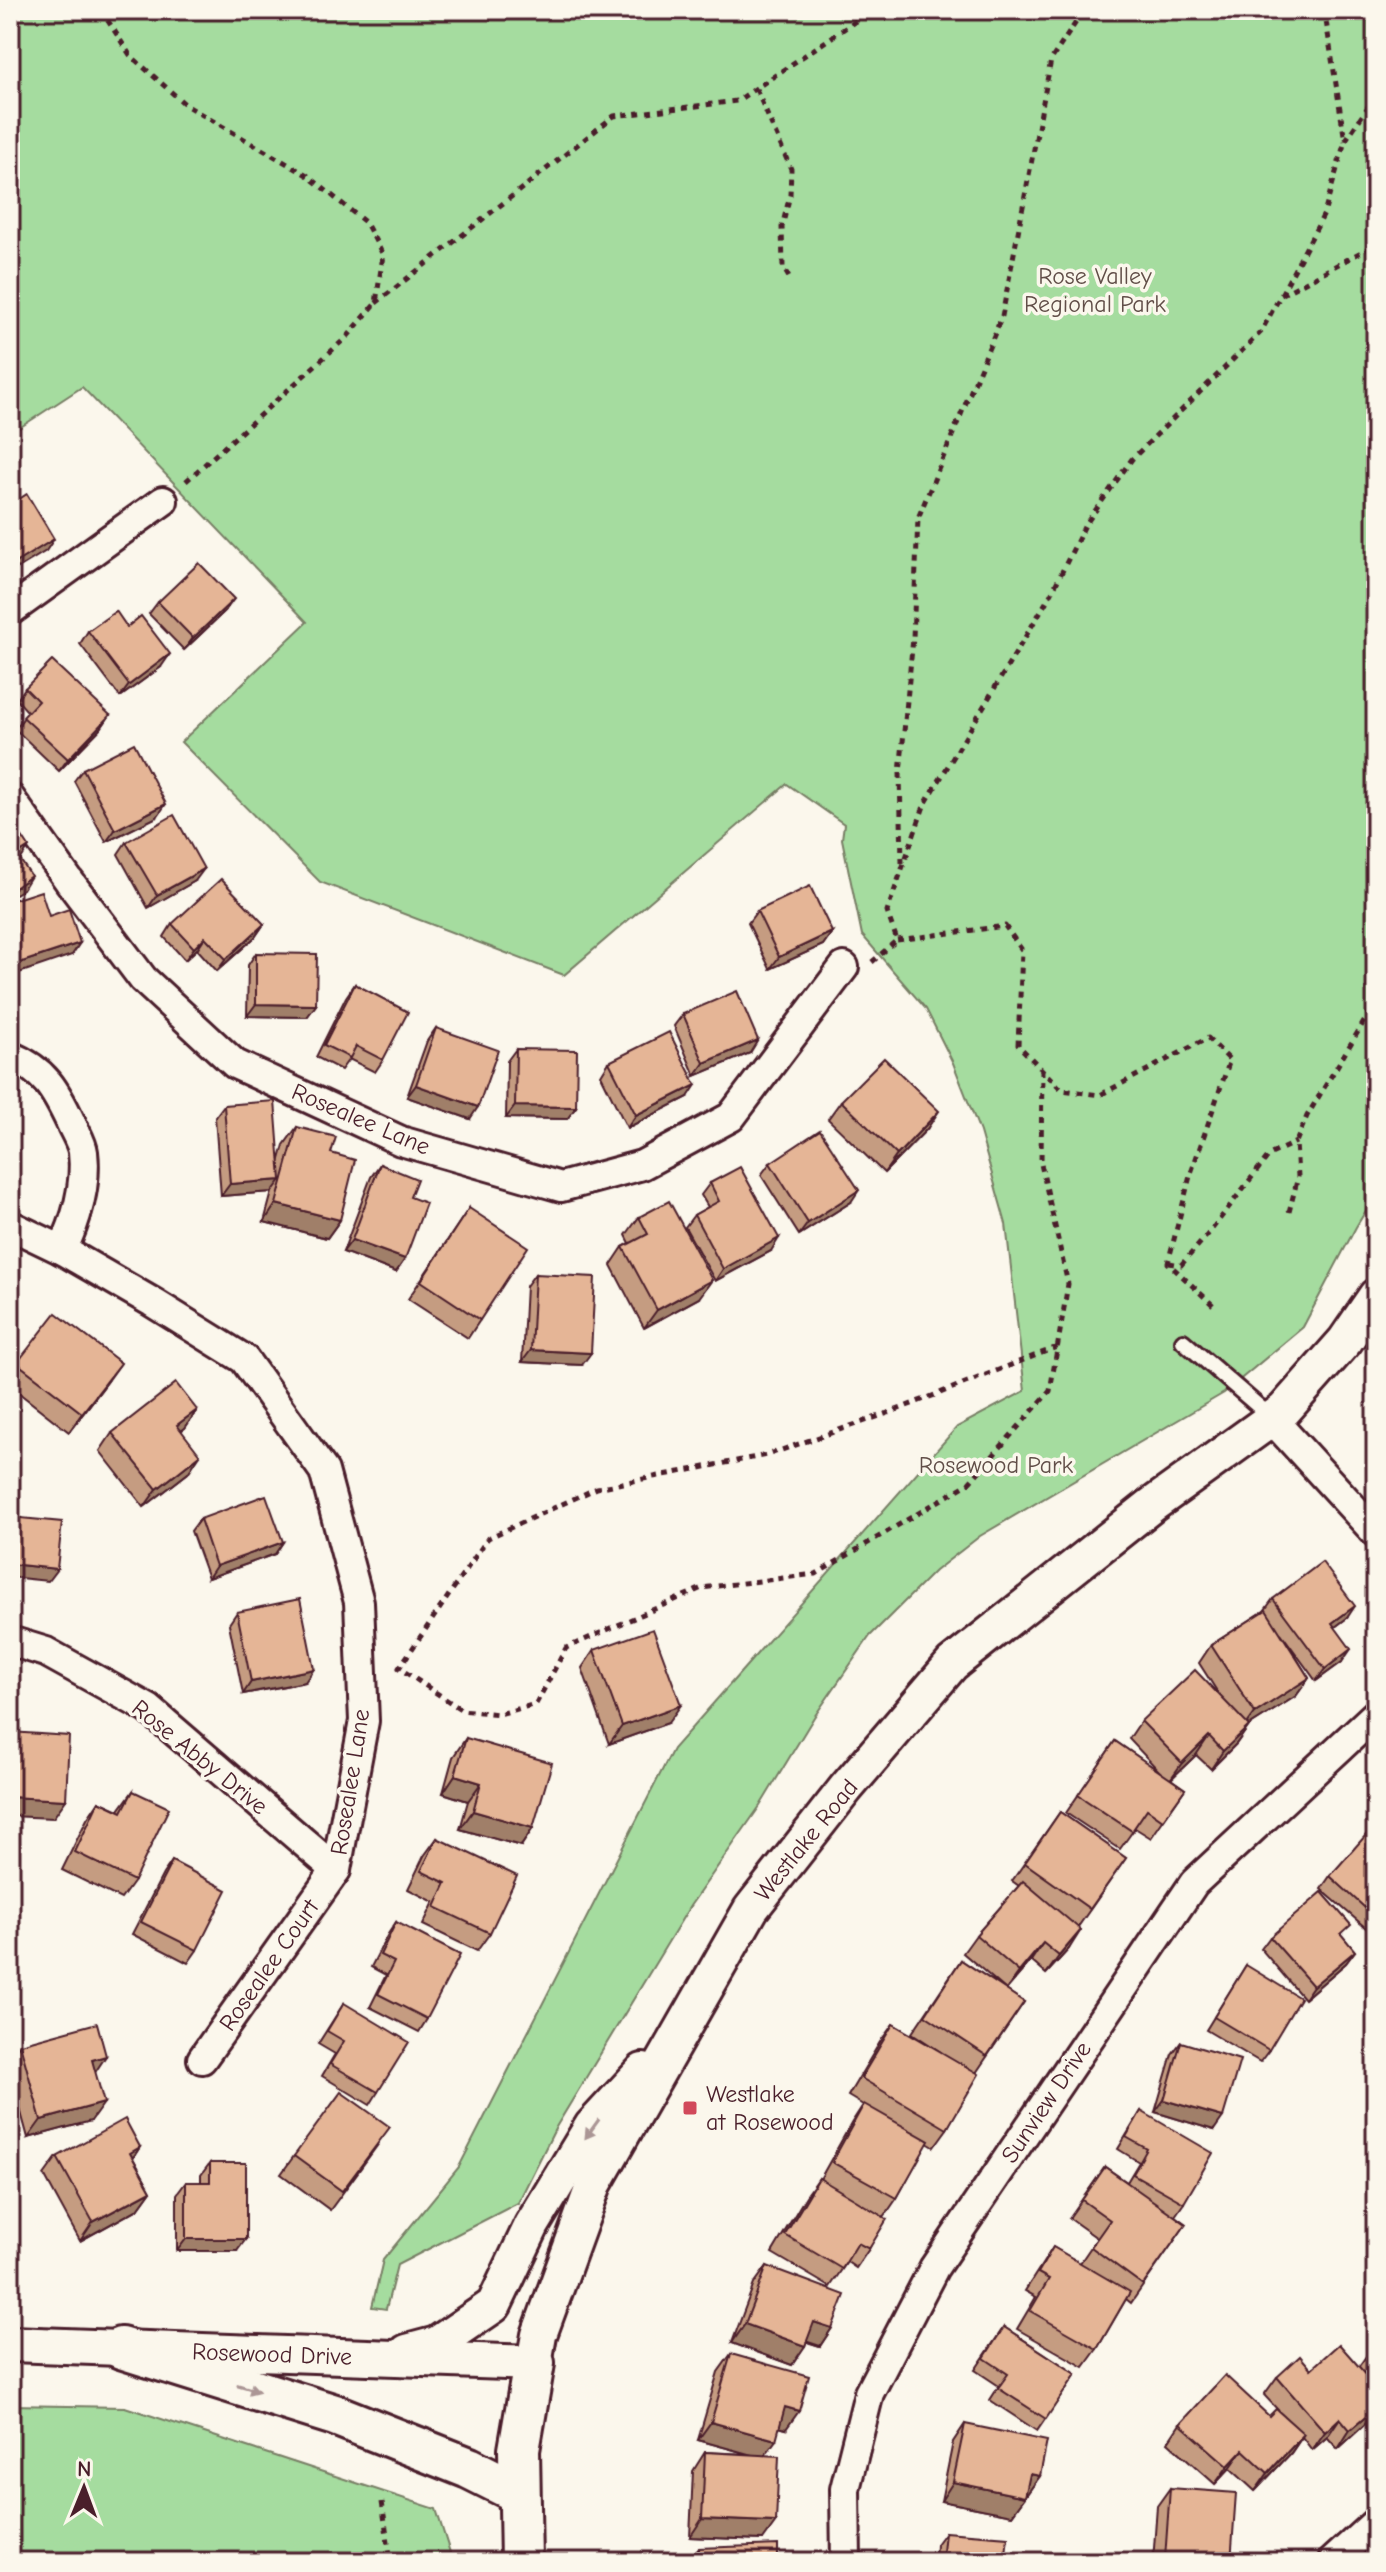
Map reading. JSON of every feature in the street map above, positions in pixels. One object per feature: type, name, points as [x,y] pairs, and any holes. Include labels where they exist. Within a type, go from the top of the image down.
[{"type":"main road","points":[[121,2348],[335,2415],[469,2468],[519,2493]]},
{"type":"main road","name":"Westlake Road","points":[[521,2562],[519,2450],[534,2363]]},
{"type":"street","points":[[10,611],[163,501]]},
{"type":"street","name":"Rosealee Lane","points":[[10,798],[143,979],[235,1064],[401,1141],[561,1187],[642,1165],[731,1117],[844,967]]},
{"type":"street","points":[[10,1056],[30,1064],[56,1091],[83,1150],[74,1226],[62,1250]]},
{"type":"street","name":"Rosealee Lane","points":[[10,1225],[62,1250],[244,1359],[324,1471],[359,1602],[364,1721],[336,1870]]},
{"type":"street","name":"Westlake Road","points":[[534,2363],[539,2335],[594,2184],[751,1909],[846,1788],[952,1664],[1152,1505],[1284,1410],[1345,1341],[1376,1296]]},
{"type":"street","points":[[1272,1419],[1376,1533]]},
{"type":"street","name":"Rose Abby Drive","points":[[10,1641],[46,1652],[149,1709],[336,1870]]},
{"type":"street","name":"Sunview Drive","points":[[846,2562],[845,2489],[869,2393],[934,2268],[1194,1883],[1376,1714]]},
{"type":"street","name":"Rosealee Court","points":[[202,2059],[336,1870]]},
{"type":"street","points":[[386,2358],[437,2344],[494,2305],[532,2225],[592,2126],[682,2030]]},
{"type":"street","name":"Rosewood Drive","points":[[10,2344],[534,2363]]},
{"type":"street","points":[[1332,2562],[1376,2522]]},
{"type":"lane","points":[[1183,1341],[1272,1419]]},
{"type":"path","points":[[101,10],[130,55],[187,106],[307,175],[366,223],[383,255],[376,303]]},
{"type":"path","points":[[163,501],[348,336],[376,303],[614,116],[737,101],[872,10]]},
{"type":"path","points":[[902,864],[900,773],[913,638],[918,518],[1002,316],[1051,60],[1084,10]]},
{"type":"path","points":[[1328,10],[1326,21],[1345,141]]},
{"type":"path","points":[[756,89],[791,169],[790,195],[782,227],[783,267],[791,281]]},
{"type":"path","points":[[897,940],[887,912],[924,806],[1051,594],[1085,525],[1132,459],[1261,332],[1324,214],[1345,141],[1376,95]]},
{"type":"path","points":[[1280,295],[1376,244]]},
{"type":"path","points":[[844,967],[870,964],[897,940],[1005,926],[1022,950],[1018,1045],[1062,1090],[1100,1095],[1208,1038],[1230,1060],[1190,1176],[1168,1263]]},
{"type":"path","points":[[1289,1212],[1298,1177],[1296,1142],[1307,1116],[1376,1002]]},
{"type":"path","points":[[1042,1069],[1041,1164],[1068,1284],[1050,1391],[969,1483],[816,1574],[702,1588],[566,1648],[536,1704],[499,1714],[462,1710],[399,1668],[488,1538],[597,1488],[767,1455],[894,1411],[1057,1347]]},
{"type":"path","points":[[1168,1263],[1181,1265],[1269,1155],[1296,1142]]},
{"type":"path","points":[[1168,1263],[1213,1305]]},
{"type":"path","points":[[382,2502],[391,2562]]},
{"type":"green space","name":"Rose Valley Regional Park","points":[[10,10],[1376,10],[1376,1194],[1303,1327],[1224,1393],[980,1536],[935,1571],[870,1636],[814,1717],[760,1806],[690,1906],[556,2127],[518,2203],[397,2265],[386,2309],[372,2307],[383,2260],[459,2167],[673,1749],[957,1427],[1025,1391],[1006,1224],[980,1132],[953,1063],[926,1009],[862,935],[842,839],[844,824],[787,784],[564,975],[320,882],[181,742],[307,622],[82,387],[10,434]]},
{"type":"green space","points":[[10,2405],[125,2407],[436,2509],[453,2562],[10,2562]]},
{"type":"building","points":[[27,494],[54,539],[10,566],[10,505]]},
{"type":"building","points":[[199,563],[234,599],[193,638],[158,602]]},
{"type":"building","points":[[116,611],[127,627],[141,616],[170,654],[129,685],[88,631]]},
{"type":"building","points":[[52,661],[110,715],[68,759],[23,717],[38,701],[25,688]]},
{"type":"building","points":[[134,743],[166,804],[115,830],[83,769]]},
{"type":"building","points":[[174,815],[204,869],[157,895],[126,842]]},
{"type":"building","points":[[12,821],[29,847],[17,855],[31,876],[10,891],[10,823]]},
{"type":"building","points":[[221,879],[264,924],[226,959],[205,937],[194,948],[172,924]]},
{"type":"building","points":[[810,886],[832,932],[779,957],[757,911]]},
{"type":"building","points":[[41,891],[49,916],[69,909],[80,943],[13,965],[10,956],[10,901]]},
{"type":"building","points":[[256,953],[317,954],[316,1005],[256,1004]]},
{"type":"building","points":[[355,984],[408,1012],[383,1060],[356,1046],[350,1058],[324,1045]]},
{"type":"building","points":[[737,991],[758,1040],[704,1063],[683,1014]]},
{"type":"building","points":[[436,1028],[498,1050],[478,1107],[416,1085]]},
{"type":"building","points":[[669,1032],[696,1085],[636,1115],[609,1062]]},
{"type":"building","points":[[516,1049],[577,1050],[576,1107],[515,1106]]},
{"type":"building","points":[[884,1058],[939,1111],[897,1155],[841,1101]]},
{"type":"building","points":[[275,1101],[281,1180],[230,1184],[224,1105]]},
{"type":"building","points":[[297,1127],[336,1137],[331,1153],[355,1160],[340,1220],[276,1204]]},
{"type":"building","points":[[820,1130],[859,1190],[808,1223],[770,1163]]},
{"type":"building","points":[[380,1164],[417,1179],[410,1197],[426,1203],[405,1259],[352,1240]]},
{"type":"building","points":[[740,1167],[779,1238],[723,1269],[694,1215],[719,1201],[710,1183]]},
{"type":"building","points":[[669,1201],[712,1280],[657,1310],[623,1247],[648,1234],[639,1217]]},
{"type":"building","points":[[469,1208],[528,1247],[480,1320],[421,1281]]},
{"type":"building","points":[[535,1274],[595,1277],[591,1353],[531,1350]]},
{"type":"building","points":[[56,1313],[121,1363],[82,1413],[17,1363]]},
{"type":"building","points":[[176,1383],[197,1410],[177,1425],[200,1455],[157,1489],[112,1433]]},
{"type":"building","points":[[266,1495],[283,1542],[216,1566],[200,1519]]},
{"type":"building","points":[[10,1517],[62,1522],[57,1569],[10,1564]]},
{"type":"building","points":[[1322,1562],[1355,1606],[1332,1623],[1351,1649],[1325,1669],[1273,1599]]},
{"type":"building","points":[[300,1599],[314,1669],[251,1682],[237,1612]]},
{"type":"building","points":[[1266,1610],[1309,1678],[1255,1713],[1211,1645]]},
{"type":"building","points":[[653,1629],[681,1705],[622,1726],[594,1650]]},
{"type":"building","points":[[1195,1670],[1249,1726],[1223,1751],[1209,1736],[1182,1763],[1141,1721]]},
{"type":"building","points":[[10,1732],[69,1736],[66,1800],[10,1797]]},
{"type":"building","points":[[466,1738],[552,1763],[533,1828],[473,1811],[481,1783],[455,1775]]},
{"type":"building","points":[[1115,1741],[1185,1789],[1163,1820],[1147,1809],[1132,1831],[1078,1795]]},
{"type":"building","points":[[133,1791],[169,1808],[134,1881],[75,1852],[99,1801],[122,1812]]},
{"type":"building","points":[[1060,1812],[1126,1858],[1090,1909],[1025,1863]]},
{"type":"building","points":[[1373,1827],[1376,1830],[1374,1916],[1330,1876]]},
{"type":"building","points":[[437,1838],[517,1876],[490,1933],[435,1907],[446,1883],[421,1871]]},
{"type":"building","points":[[172,1861],[227,1890],[197,1950],[141,1922]]},
{"type":"building","points":[[1023,1881],[1081,1930],[1059,1956],[1043,1943],[1019,1972],[976,1935]]},
{"type":"building","points":[[1322,1892],[1351,1925],[1341,1934],[1355,1951],[1313,1986],[1270,1937]]},
{"type":"building","points":[[396,1922],[460,1955],[427,2019],[378,1994],[394,1962],[380,1955]]},
{"type":"building","points":[[961,1960],[1024,2002],[987,2056],[925,2015]]},
{"type":"building","points":[[1246,1965],[1300,1998],[1269,2050],[1214,2017]]},
{"type":"building","points":[[344,2003],[409,2042],[378,2092],[330,2064],[344,2041],[327,2031]]},
{"type":"building","points":[[97,2023],[106,2056],[92,2060],[104,2103],[41,2120],[20,2044]]},
{"type":"building","points":[[893,2024],[979,2074],[947,2129],[861,2078]]},
{"type":"building","points":[[1181,2042],[1240,2060],[1223,2117],[1164,2100]]},
{"type":"building","points":[[341,2092],[390,2127],[342,2191],[294,2156]]},
{"type":"building","points":[[864,2104],[929,2141],[897,2198],[832,2162]]},
{"type":"building","points":[[1141,2111],[1213,2153],[1184,2203],[1133,2174],[1147,2149],[1126,2137]]},
{"type":"building","points":[[125,2119],[140,2147],[130,2153],[151,2191],[93,2222],[57,2157]]},
{"type":"building","points":[[210,2163],[246,2163],[246,2239],[186,2239],[186,2182],[210,2182]]},
{"type":"building","points":[[1105,2167],[1186,2224],[1143,2285],[1091,2247],[1110,2220],[1082,2200]]},
{"type":"building","points":[[819,2178],[887,2219],[869,2249],[858,2243],[842,2269],[785,2235]]},
{"type":"building","points":[[1053,2247],[1130,2292],[1097,2349],[1030,2311],[1049,2279],[1038,2273]]},
{"type":"building","points":[[767,2266],[845,2295],[832,2328],[814,2322],[805,2346],[745,2324]]},
{"type":"building","points":[[1004,2327],[1076,2374],[1046,2419],[998,2388],[1008,2374],[984,2358]]},
{"type":"building","points":[[1339,2344],[1376,2386],[1376,2408],[1350,2430],[1340,2418],[1325,2432],[1277,2377],[1300,2356],[1311,2369]]},
{"type":"building","points":[[1376,2346],[1376,2364],[1367,2355]]},
{"type":"building","points":[[731,2354],[809,2376],[799,2411],[785,2407],[776,2440],[711,2422]]},
{"type":"building","points":[[1225,2375],[1269,2416],[1276,2409],[1304,2434],[1268,2473],[1243,2450],[1228,2466],[1180,2424]]},
{"type":"building","points":[[965,2424],[1047,2441],[1040,2476],[1030,2474],[1025,2497],[953,2482]]},
{"type":"building","points":[[705,2452],[779,2456],[776,2522],[702,2519]]},
{"type":"building","points":[[1170,2488],[1236,2493],[1231,2562],[1165,2559]]},
{"type":"building","points":[[945,2532],[1008,2537],[1005,2562],[942,2562]]},
{"type":"building","points":[[778,2545],[778,2562],[699,2562],[699,2548]]},
{"type":"place","name":"Westlake at Rosewood","points":[[690,2108]]},
{"type":"park label","name":"Rosewood Park","points":[[996,1465]]}]
